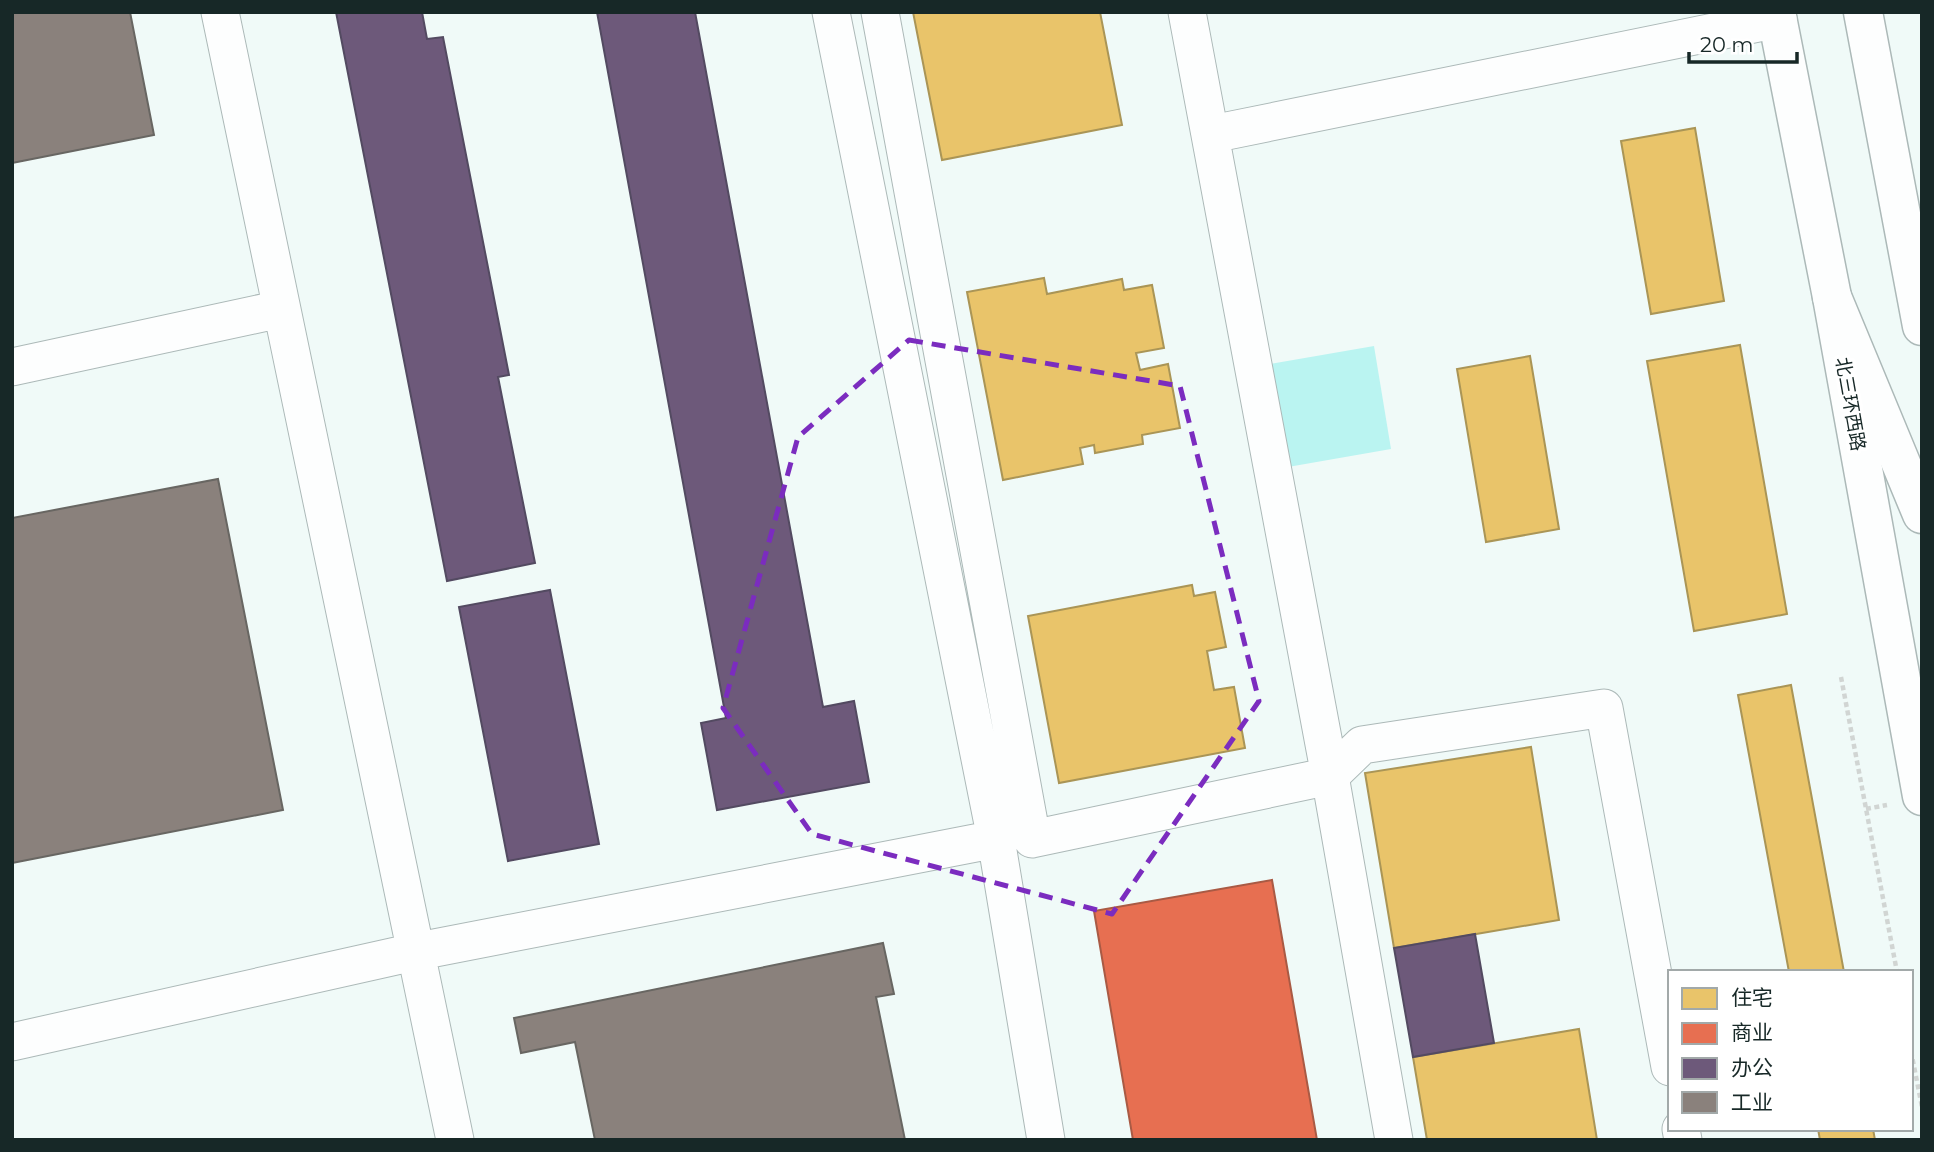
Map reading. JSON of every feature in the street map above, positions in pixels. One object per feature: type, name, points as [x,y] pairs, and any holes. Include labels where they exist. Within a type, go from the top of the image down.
[{"type":"main road","points":[[1863,12],[1922,326]]},
{"type":"main road","name":"北三环西路","points":[[1777,16],[1832,298],[1922,796]]},
{"type":"main road","points":[[1832,298],[1922,514]]},
{"type":"street","points":[[220,12],[455,1140]]},
{"type":"street","points":[[831,12],[996,839],[1046,1140]]},
{"type":"street","points":[[880,12],[1032,839],[1330,776],[1362,745],[1604,708],[1668,1056]]},
{"type":"street","points":[[1187,12],[1212,134],[1330,776],[1394,1140]]},
{"type":"street","points":[[1212,134],[1777,16]]},
{"type":"street","points":[[12,367],[281,309]]},
{"type":"street","points":[[12,1042],[414,952],[996,839]]},
{"type":"path","points":[[1841,677],[1897,970]]},
{"type":"path","points":[[1913,1061],[1922,1107]]},
{"type":"highlighted area","points":[[909,340],[1180,386],[1259,701],[1112,914],[812,834],[723,708],[798,437]]},
{"type":"shaded area","points":[[1374,346],[1391,449],[1288,467],[1270,364]]},
{"type":"building: 住宅","points":[[913,12],[1100,12],[1122,125],[942,160]]},
{"type":"building: 住宅","points":[[1695,128],[1724,301],[1651,314],[1621,141]]},
{"type":"building: 住宅","points":[[1044,278],[1047,294],[1122,279],[1124,290],[1152,285],[1164,348],[1136,353],[1140,370],[1168,364],[1180,428],[1142,435],[1143,444],[1095,453],[1094,445],[1080,448],[1083,464],[1003,480],[967,292]]},
{"type":"building: 住宅","points":[[1740,345],[1787,614],[1694,631],[1647,361]]},
{"type":"building: 住宅","points":[[1530,356],[1559,529],[1486,542],[1457,369]]},
{"type":"building: 住宅","points":[[1192,585],[1194,596],[1215,592],[1226,647],[1207,651],[1214,690],[1234,687],[1245,748],[1059,783],[1028,616]]},
{"type":"building: 住宅","points":[[1791,685],[1844,970],[1789,970],[1738,695]]},
{"type":"building: 住宅","points":[[1531,747],[1559,920],[1394,948],[1365,773]]},
{"type":"building: 住宅","points":[[1579,1029],[1597,1140],[1427,1140],[1413,1057]]},
{"type":"building: 住宅","points":[[1818,1131],[1873,1131],[1875,1140],[1820,1140]]},
{"type":"building: 商业","points":[[1272,880],[1317,1140],[1133,1140],[1094,911]]},
{"type":"building: 办公","points":[[336,12],[422,12],[427,39],[443,37],[509,375],[498,377],[535,563],[447,581]]},
{"type":"building: 办公","points":[[597,12],[695,12],[823,707],[854,701],[869,782],[717,810],[701,723],[726,718]]},
{"type":"building: 办公","points":[[550,590],[599,844],[508,861],[459,607]]},
{"type":"building: 办公","points":[[1475,934],[1494,1043],[1413,1057],[1394,948]]},
{"type":"building: 工业","points":[[12,12],[130,12],[154,135],[12,163]]},
{"type":"building: 工业","points":[[218,479],[283,810],[12,863],[12,518]]},
{"type":"building: 工业","points":[[883,943],[894,994],[876,997],[905,1140],[595,1140],[575,1042],[521,1053],[514,1018]]}]
